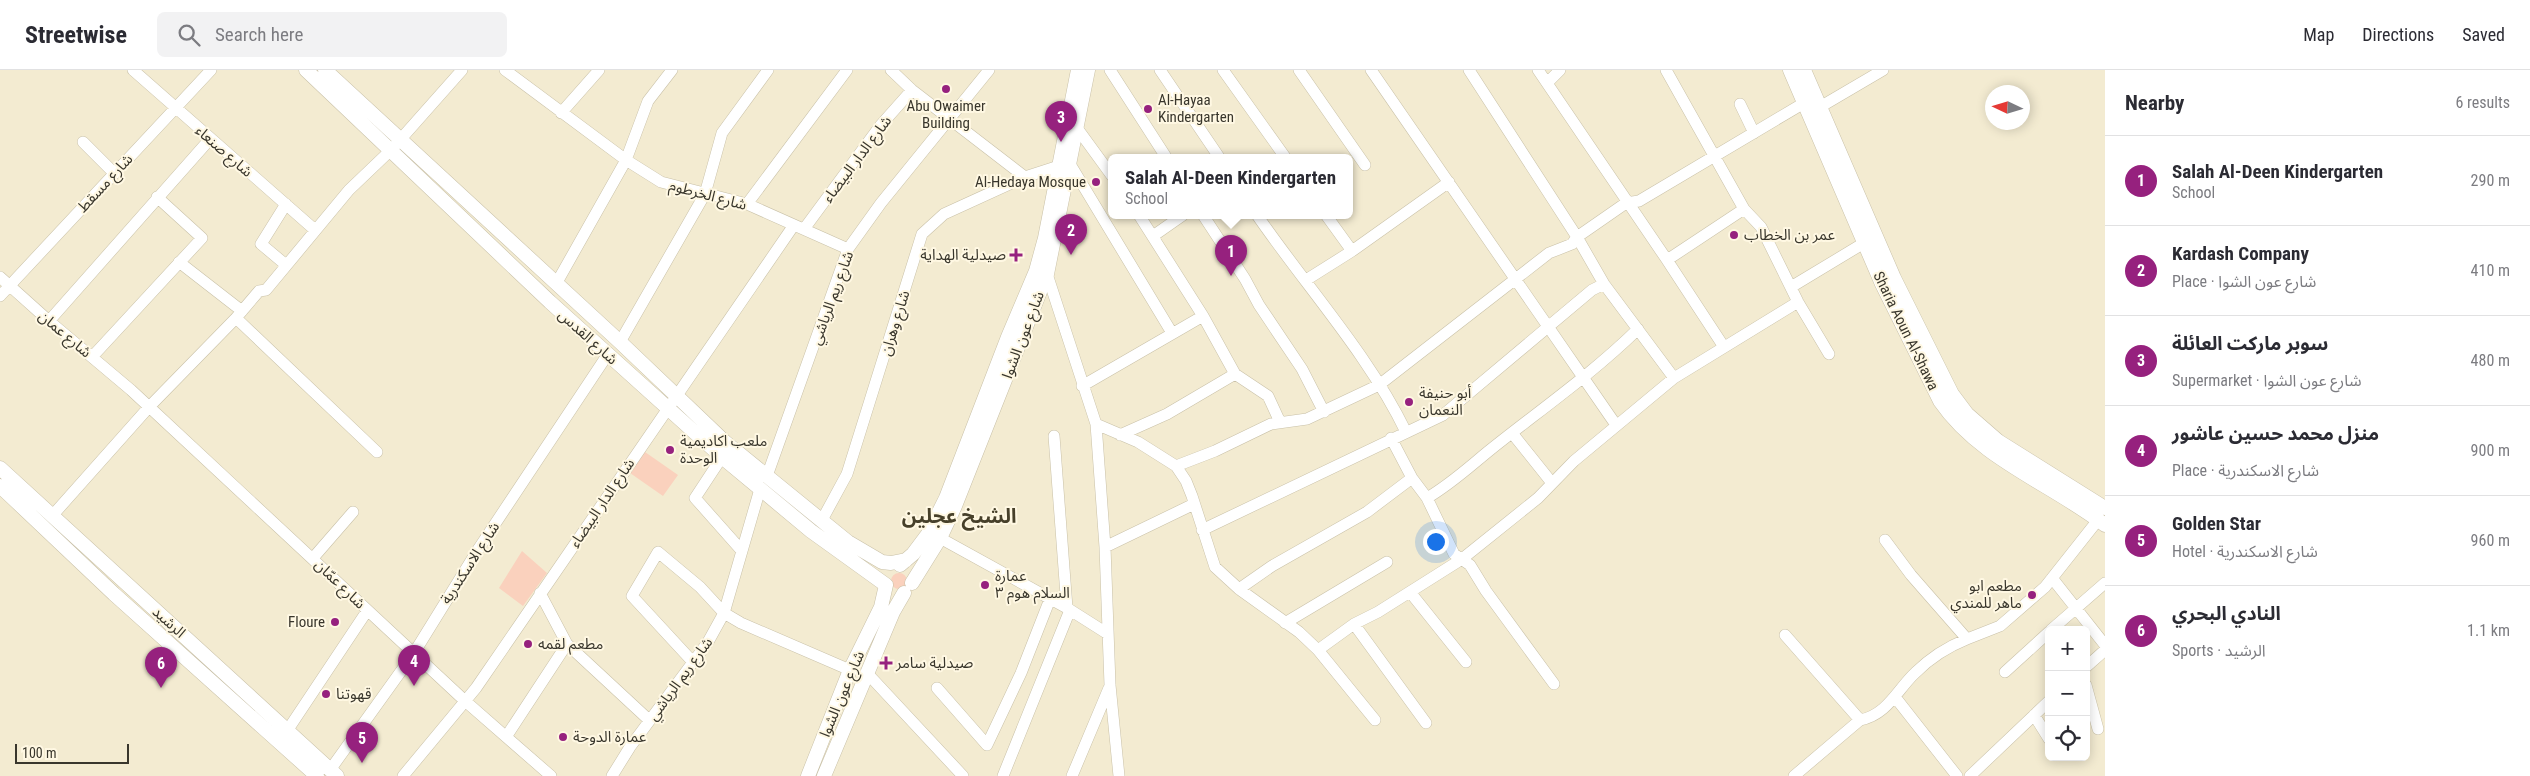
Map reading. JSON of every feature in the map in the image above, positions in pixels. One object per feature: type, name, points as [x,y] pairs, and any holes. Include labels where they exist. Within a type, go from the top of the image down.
[{"type":"main road","name":"شارع القدس","points":[[306,70],[396,144],[556,284],[725,442],[848,542],[882,562],[901,564]]},
{"type":"main road","name":"شارع القدس","points":[[325,70],[396,144],[608,354],[722,458],[811,531],[886,585]]},
{"type":"main road","name":"شارع عون الشوا","points":[[824,776],[893,612],[940,538],[955,506],[1047,274],[1078,70]]},
{"type":"main road","name":"شارع عون الشوا","points":[[901,564],[928,534],[946,498],[1008,337],[1036,271],[1064,165],[1077,128],[1088,70]]},
{"type":"main road","name":"Sharia Aoun Al-Shawa","points":[[1790,70],[1882,284],[1936,393],[1957,424],[1989,450],[2103,517]]},
{"type":"main road","name":"Sharia Aoun Al-Shawa","points":[[1804,70],[1894,278],[1952,394],[1982,428],[2103,517]]},
{"type":"main road","name":"الرشيد","points":[[0,468],[333,773]]},
{"type":"main road","name":"الرشيد","points":[[0,486],[114,594],[317,776]]},
{"type":"main road","points":[[901,564],[908,572],[908,588],[895,594],[886,585],[887,576],[901,564]]},
{"type":"main road","points":[[874,575],[880,587],[882,601]]},
{"type":"main road","name":"شارع عون الشوا","points":[[808,776],[850,670],[882,601],[886,585]]},
{"type":"street","name":"شارع صنعاء","points":[[133,70],[175,109],[315,230]]},
{"type":"street","name":"شارع مسقط","points":[[0,296],[211,70]]},
{"type":"street","points":[[52,516],[149,407],[259,291],[266,290],[349,190],[396,144],[462,70]]},
{"type":"street","name":"شارع الخرطوم","points":[[506,70],[626,160],[661,182],[747,204],[848,250]]},
{"type":"street","points":[[561,112],[599,70]]},
{"type":"street","points":[[556,284],[626,160],[648,101],[672,70]]},
{"type":"street","points":[[620,342],[705,194],[722,133],[768,70]]},
{"type":"street","points":[[747,204],[847,70]]},
{"type":"street","points":[[892,70],[912,90],[1025,177]]},
{"type":"street","name":"شارع ريم الرياشي","points":[[767,476],[848,250],[881,203],[988,70]]},
{"type":"street","points":[[1110,70],[1164,154]]},
{"type":"street","points":[[1160,70],[1216,154]]},
{"type":"street","points":[[1223,70],[1283,154]]},
{"type":"street","points":[[1299,70],[1366,165]]},
{"type":"street","points":[[1371,70],[1616,425]]},
{"type":"street","points":[[1469,70],[1604,284],[1674,378]]},
{"type":"street","points":[[1538,70],[1724,347]]},
{"type":"street","points":[[1547,82],[1560,70]]},
{"type":"street","points":[[1666,70],[1744,209],[1762,227],[1798,302],[1829,354]]},
{"type":"street","points":[[1820,106],[1883,70]]},
{"type":"street","name":"شارع الدار البيضاء","points":[[403,776],[464,700],[476,688],[676,395],[799,227],[880,126],[912,90]]},
{"type":"street","points":[[1740,104],[1754,133]]},
{"type":"street","points":[[1176,466],[1271,424],[1307,419],[1379,385],[1549,253],[1572,244],[1576,237],[1626,203],[1639,201],[1804,104]]},
{"type":"street","points":[[1077,128],[1108,171]]},
{"type":"street","points":[[49,321],[210,139]]},
{"type":"street","points":[[83,142],[114,173]]},
{"type":"street","points":[[1064,165],[1172,334]]},
{"type":"street","name":"شارع وهران","points":[[822,520],[846,474],[922,234],[944,214],[1025,177],[1064,165]]},
{"type":"street","points":[[1306,280],[1352,251],[1449,182]]},
{"type":"street","points":[[92,357],[202,238],[157,197]]},
{"type":"street","points":[[286,204],[261,244],[286,265]]},
{"type":"street","points":[[1667,260],[1744,209]]},
{"type":"street","points":[[1142,219],[1203,316],[1235,374],[1268,396],[1280,422]]},
{"type":"street","points":[[1153,236],[1177,219]]},
{"type":"street","points":[[1206,219],[1245,279],[1258,305],[1302,369],[1324,412]]},
{"type":"street","points":[[1260,219],[1284,254],[1306,280],[1379,385],[1394,408],[1406,432]]},
{"type":"street","points":[[1329,219],[1352,251]]},
{"type":"street","points":[[1791,287],[1864,243]]},
{"type":"street","points":[[179,262],[239,314],[377,452]]},
{"type":"street","points":[[1047,274],[1082,386],[1096,424],[1105,547],[1110,685],[1119,776]]},
{"type":"street","name":"شارع عمان","points":[[0,276],[49,321],[131,390]]},
{"type":"street","points":[[1202,530],[1443,415],[1592,290],[1604,284]]},
{"type":"street","points":[[1318,650],[1354,624],[1462,559],[1538,498],[1574,461],[1674,378],[1798,302]]},
{"type":"street","points":[[1082,386],[1127,362],[1203,316]]},
{"type":"street","points":[[1427,498],[1452,482],[1606,360],[1638,330]]},
{"type":"street","name":"شارع الاسكندرية","points":[[333,773],[414,653],[479,548],[608,354]]},
{"type":"street","points":[[1120,435],[1167,414],[1235,374]]},
{"type":"street","name":"شارع عمّان","points":[[131,390],[464,700],[551,776]]},
{"type":"street","points":[[1096,424],[1145,447],[1176,466],[1186,481],[1215,567],[1239,588],[1299,632],[1318,650],[1375,720]]},
{"type":"street","points":[[1512,433],[1552,483]]},
{"type":"street","points":[[1003,776],[1068,609],[1054,436]]},
{"type":"street","points":[[1392,438],[1412,478],[1427,498],[1454,554],[1470,565],[1486,591],[1554,684]]},
{"type":"street","points":[[722,458],[695,498],[742,551]]},
{"type":"street","points":[[1239,588],[1272,566],[1367,512],[1412,478]]},
{"type":"street","name":"شارع ريم الرياشي","points":[[612,776],[649,720],[708,642],[724,612],[760,489]]},
{"type":"street","points":[[1105,547],[1194,504]]},
{"type":"street","points":[[313,558],[353,512]]},
{"type":"street","points":[[1794,776],[1860,720],[1879,713],[1895,697],[1914,673],[1943,650],[2000,626],[2052,578],[2103,517]]},
{"type":"street","points":[[940,538],[1068,609],[1108,634]]},
{"type":"street","points":[[1885,540],[1911,575],[1967,639]]},
{"type":"street","points":[[692,661],[632,596],[658,552],[700,587],[724,612],[788,644],[850,670]]},
{"type":"street","points":[[1285,623],[1387,562]]},
{"type":"street","points":[[2052,578],[2077,607],[2105,645]]},
{"type":"street","points":[[2056,626],[2105,583]]},
{"type":"street","points":[[1410,592],[1466,662]]},
{"type":"street","points":[[540,593],[567,644],[649,720]]},
{"type":"street","points":[[937,688],[987,745],[1021,673],[1050,599]]},
{"type":"street","points":[[287,731],[367,610]]},
{"type":"street","points":[[1354,624],[1426,723]]},
{"type":"street","points":[[1785,635],[1860,720]]},
{"type":"street","points":[[2005,672],[2045,636]]},
{"type":"street","points":[[506,737],[567,644]]},
{"type":"street","points":[[2090,663],[2105,650]]},
{"type":"street","points":[[867,673],[963,776]]},
{"type":"street","points":[[1072,776],[1110,685]]},
{"type":"street","points":[[1895,697],[1957,776]]},
{"type":"street","points":[[2090,700],[2098,729]]},
{"type":"street","points":[[1970,776],[2045,705]]},
{"type":"street","points":[[2034,715],[2045,733]]},
{"type":"shaded area","points":[[645,452],[678,475],[663,496],[630,473]]},
{"type":"shaded area","points":[[522,551],[547,573],[523,606],[499,588]]},
{"type":"shaded area","points":[[899,573],[905,575],[907,581],[905,587],[899,589],[893,587],[891,581],[893,575]]},
{"type":"place","name":"Abu Owaimer Building","points":[[946,89]]},
{"type":"place","name":"Al-Hayaa Kindergarten","points":[[1148,109]]},
{"type":"place","name":"سوبر ماركت العائلة","points":[[1061,142]]},
{"type":"place","name":"Al-Hedaya Mosque","points":[[1096,182]]},
{"type":"place","name":"عمر بن الخطاب","points":[[1734,235]]},
{"type":"place","name":"صيدلية الهداية","points":[[1016,255]]},
{"type":"place","name":"Kardash Company","points":[[1071,255]]},
{"type":"place","name":"Salah Al-Deen Kindergarten","points":[[1231,276]]},
{"type":"place","name":"أبو حنيفة النعمان","points":[[1409,402]]},
{"type":"place","name":"ملعب اكاديمية الوحدة","points":[[670,450]]},
{"type":"place","name":"عمارة السلام هوم ٣","points":[[985,585]]},
{"type":"place","name":"مطعم ابو ماهر للمندي","points":[[2032,595]]},
{"type":"place","name":"Floure","points":[[335,622]]},
{"type":"place","name":"مطعم لقمه","points":[[528,644]]},
{"type":"place","name":"صيدلية سامر","points":[[886,663]]},
{"type":"place","name":"منزل محمد حسين عاشور","points":[[414,686]]},
{"type":"place","name":"النادي البحري","points":[[161,688]]},
{"type":"place","name":"قهوتنا","points":[[326,694]]},
{"type":"place","name":"عمارة الدوحة","points":[[563,737]]},
{"type":"place","name":"Golden Star","points":[[362,763]]},
{"type":"district","name":"الشيخ عجلين","points":[[959,516]]}]
